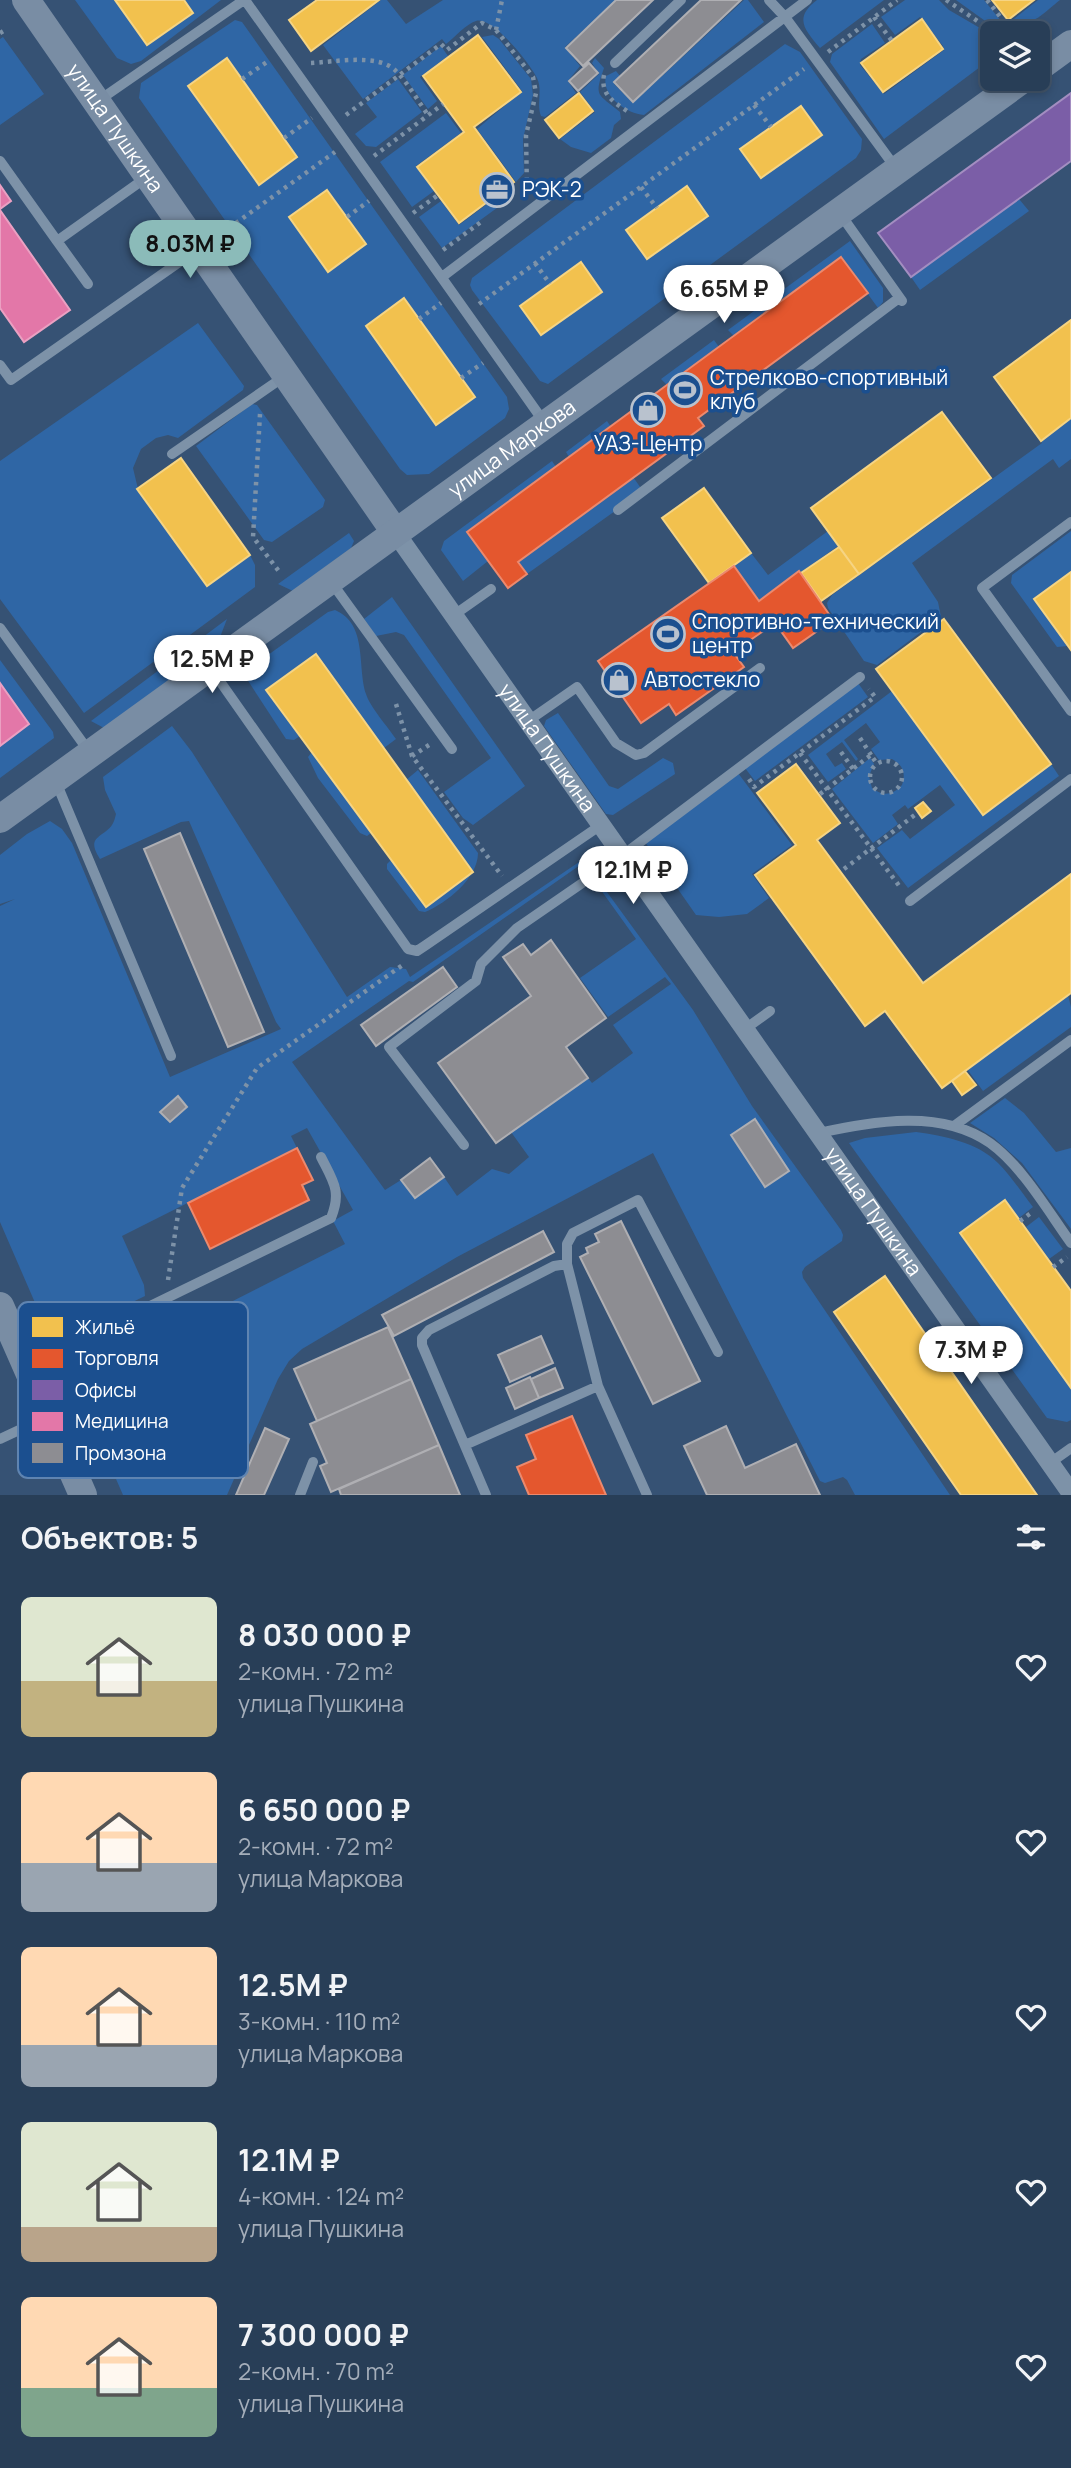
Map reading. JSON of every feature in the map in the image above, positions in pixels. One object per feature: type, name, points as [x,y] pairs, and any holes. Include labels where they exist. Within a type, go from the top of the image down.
[{"type":"street","name":"улица Пушкина","points":[[26,0],[285,376],[1071,1493]]},
{"type":"street","points":[[1050,59],[1071,44]]},
{"type":"street","name":"улица Маркова","points":[[0,819],[1006,91]]},
{"type":"street","points":[[0,1306],[17,1353]]},
{"type":"street","points":[[75,1478],[83,1495]]},
{"type":"lane","points":[[98,101],[245,0],[545,424]]},
{"type":"lane","points":[[615,63],[681,0]]},
{"type":"lane","points":[[769,0],[785,17],[897,170]]},
{"type":"lane","points":[[442,277],[807,0]]},
{"type":"lane","points":[[0,160],[88,284]]},
{"type":"lane","points":[[57,241],[149,176]]},
{"type":"lane","points":[[618,510],[900,300],[839,212]]},
{"type":"lane","points":[[0,365],[11,380],[198,248]]},
{"type":"lane","points":[[173,454],[285,376]]},
{"type":"lane","points":[[1071,522],[982,588],[1071,712]]},
{"type":"lane","points":[[330,580],[452,749]]},
{"type":"lane","points":[[454,615],[491,589]]},
{"type":"lane","points":[[0,628],[90,754]]},
{"type":"lane","points":[[210,667],[408,948],[417,951],[601,825]]},
{"type":"lane","points":[[528,721],[577,687],[616,743],[636,755],[644,753],[760,668]]},
{"type":"lane","points":[[464,1144],[389,1047],[476,981],[481,964],[517,928],[623,855],[860,677]]},
{"type":"lane","points":[[54,779],[171,1056]]},
{"type":"lane","points":[[910,901],[1071,779]]},
{"type":"lane","points":[[745,1029],[770,1011]]},
{"type":"lane","points":[[954,1126],[1071,1040]]},
{"type":"lane","points":[[818,1133],[863,1124],[916,1120],[954,1126],[990,1143],[1016,1169],[1071,1243]]},
{"type":"lane","points":[[157,1302],[331,1218],[337,1203],[336,1187],[321,1157]]},
{"type":"lane","points":[[647,1495],[598,1385],[567,1264],[567,1244],[573,1233],[638,1200],[718,1352]]},
{"type":"lane","points":[[486,1495],[422,1345],[422,1338],[429,1330],[554,1266],[567,1264]]},
{"type":"lane","points":[[465,1445],[598,1385]]},
{"type":"lane","points":[[0,1439],[18,1430]]},
{"type":"lane","points":[[1050,1463],[1071,1448]]},
{"type":"lane","points":[[300,1495],[313,1462]]},
{"type":"path","points":[[496,30],[502,0]]},
{"type":"path","points":[[467,313],[897,0]]},
{"type":"path","points":[[946,0],[980,23]]},
{"type":"path","points":[[987,0],[1004,21]]},
{"type":"path","points":[[874,17],[892,41]]},
{"type":"path","points":[[334,124],[441,44],[447,50],[482,23],[496,30],[533,77],[536,93],[526,135],[528,212]]},
{"type":"path","points":[[242,79],[284,55],[309,63],[367,60],[395,69],[428,115]]},
{"type":"path","points":[[615,63],[604,75],[602,84],[605,94],[645,123]]},
{"type":"path","points":[[362,165],[443,104]]},
{"type":"path","points":[[754,105],[771,127]]},
{"type":"path","points":[[284,138],[323,110]]},
{"type":"path","points":[[222,233],[347,143]]},
{"type":"path","points":[[640,187],[657,208]]},
{"type":"path","points":[[499,193],[507,203],[527,189]]},
{"type":"path","points":[[347,217],[382,192]]},
{"type":"path","points":[[402,221],[438,195]]},
{"type":"path","points":[[405,202],[420,223]]},
{"type":"path","points":[[434,242],[441,252],[485,219]]},
{"type":"path","points":[[535,263],[551,284]]},
{"type":"path","points":[[419,319],[454,294]]},
{"type":"path","points":[[461,378],[496,354]]},
{"type":"path","points":[[260,413],[253,537],[281,574]]},
{"type":"path","points":[[740,767],[754,787],[875,697],[860,677]]},
{"type":"path","points":[[442,735],[412,756],[510,888]]},
{"type":"path","points":[[860,738],[877,764]]},
{"type":"path","points":[[841,752],[853,769]]},
{"type":"path","points":[[800,753],[910,901]]},
{"type":"path","points":[[820,794],[871,755]]},
{"type":"path","points":[[888,761],[897,765],[902,774],[897,788],[882,792],[874,786],[871,771],[877,764],[888,761]]},
{"type":"path","points":[[844,869],[916,814]]},
{"type":"path","points":[[165,1299],[182,1188],[257,1068],[397,971],[417,951]]},
{"type":"shaded area","points":[[75,0],[221,0],[141,61],[131,64],[117,58]]},
{"type":"shaded area","points":[[381,0],[387,0],[406,24],[443,0],[616,0],[565,47],[580,66],[568,81],[576,93],[545,117],[541,116],[537,78],[510,42],[483,21],[468,25],[446,44],[442,39],[363,99],[323,45]]},
{"type":"shaded area","points":[[744,0],[748,0],[764,22],[644,115],[622,107],[611,96],[605,83],[606,76],[616,71],[620,76],[614,84],[633,103]]},
{"type":"shaded area","points":[[817,0],[884,0],[820,48],[806,30],[803,18]]},
{"type":"shaded area","points":[[905,0],[939,0],[949,10],[980,28],[980,67],[884,139],[830,62],[832,54],[872,24],[885,43],[861,59],[860,65],[884,94],[944,50],[920,17],[895,35],[881,17]]},
{"type":"shaded area","points":[[956,0],[984,0],[1001,21],[985,21]]},
{"type":"shaded area","points":[[1038,0],[1060,0],[1031,21],[1011,21]]},
{"type":"shaded area","points":[[235,20],[242,22],[507,397],[509,409],[505,418],[429,474],[407,475],[400,469],[139,98],[141,83]]},
{"type":"shaded area","points":[[493,35],[531,79],[533,95],[523,139],[524,173],[516,182],[477,129],[522,91],[482,37]]},
{"type":"shaded area","points":[[3,37],[44,94],[0,125],[0,39]]},
{"type":"shaded area","points":[[785,44],[800,52],[862,139],[861,150],[856,158],[548,384],[540,381],[472,290],[472,278]]},
{"type":"shaded area","points":[[441,46],[448,56],[420,77],[437,101],[428,109],[403,75]]},
{"type":"shaded area","points":[[595,58],[604,68],[599,84],[600,94],[620,112],[621,119],[614,125],[611,138],[591,153],[571,147],[560,139],[595,112],[580,92],[599,74],[592,63]]},
{"type":"shaded area","points":[[398,79],[422,112],[376,147],[366,146],[355,134],[377,117],[366,103]]},
{"type":"shaded area","points":[[446,113],[461,133],[416,166],[434,191],[412,207],[380,162]]},
{"type":"shaded area","points":[[495,198],[501,205],[442,248],[419,217],[441,201],[459,225]]},
{"type":"shaded area","points":[[1019,199],[1029,211],[920,290],[911,277]]},
{"type":"shaded area","points":[[850,241],[883,288],[883,302],[878,308],[841,257],[734,336],[728,330]]},
{"type":"shaded area","points":[[198,323],[244,386],[243,390],[178,438],[168,435],[156,438],[141,449],[133,468],[138,489],[208,585],[250,555],[255,565],[255,587],[84,713],[0,599],[0,461]]},
{"type":"shaded area","points":[[714,340],[719,347],[667,385],[661,379]]},
{"type":"shaded area","points":[[252,404],[257,405],[325,500],[323,507],[272,542],[264,540],[196,446]]},
{"type":"shaded area","points":[[1071,418],[1071,459],[1059,468],[1053,459],[912,563],[938,602],[941,617],[877,665],[864,661],[828,608],[827,603],[832,595],[1042,443],[1041,441]]},
{"type":"shaded area","points":[[607,421],[611,427],[569,457],[566,452]]},
{"type":"shaded area","points":[[552,461],[556,467],[467,532],[488,561],[463,581],[441,550],[444,541]]},
{"type":"shaded area","points":[[633,477],[643,491],[527,574],[518,562]]},
{"type":"shaded area","points":[[828,531],[838,546],[800,573],[798,571],[759,601],[734,566],[751,553],[768,575]]},
{"type":"shaded area","points":[[1071,531],[1071,572],[1034,599],[1068,646],[1057,647],[1011,583],[1012,575]]},
{"type":"shaded area","points":[[349,533],[354,541],[351,548],[293,591],[278,584]]},
{"type":"shaded area","points":[[392,597],[525,786],[473,825],[463,818],[444,792],[491,758],[404,635],[396,632],[376,636],[364,619]]},
{"type":"shaded area","points":[[335,610],[345,616],[357,635],[366,694],[396,739],[384,748],[316,654],[266,690],[300,736],[294,740],[286,739],[243,673],[328,612]]},
{"type":"shaded area","points":[[227,619],[217,645],[104,728],[91,721]]},
{"type":"shaded area","points":[[0,660],[53,732],[54,738],[0,778],[0,746],[29,724],[0,683]]},
{"type":"shaded area","points":[[858,683],[868,697],[755,781],[745,768]]},
{"type":"shaded area","points":[[892,691],[983,814],[1051,764],[1059,776],[908,888],[877,848],[902,830],[910,839],[955,805],[940,785],[908,809],[905,805],[892,815],[898,824],[873,843],[832,789],[870,758],[874,764],[869,776],[872,788],[880,793],[891,793],[902,785],[904,777],[899,764],[892,759],[879,760],[871,749],[880,742],[866,723],[844,740],[858,759],[856,761],[842,742],[826,754],[835,767],[842,763],[846,769],[828,782],[808,755]]},
{"type":"shaded area","points":[[558,713],[609,786],[618,789],[663,758],[673,763],[675,774],[613,815],[606,814],[544,726],[546,720]]},
{"type":"shaded area","points":[[172,726],[192,752],[347,997],[390,967],[406,969],[410,977],[582,860],[583,863],[413,982],[409,981],[292,1062],[385,1190],[401,1180],[415,1198],[444,1177],[457,1196],[492,1169],[509,1174],[529,1157],[511,1132],[588,1078],[592,1083],[633,1053],[613,1025],[671,984],[665,977],[608,1017],[580,978],[636,939],[593,879],[596,877],[693,1010],[752,1106],[841,1230],[842,1241],[805,1267],[803,1278],[950,1495],[855,1495],[843,1477],[825,1483],[820,1481],[653,1153],[457,1257],[302,1349],[289,1361],[278,1379],[248,1447],[248,1302],[231,1302],[345,1244],[333,1221],[353,1210],[307,1128],[291,1136],[297,1148],[122,1236],[144,1285],[145,1296],[133,1302],[35,1302],[0,1222],[0,906],[15,899],[0,904],[0,855],[27,834],[50,821],[62,829],[72,843],[170,1077],[281,1029],[189,821],[181,822],[100,859],[95,842],[112,825],[116,814],[105,790],[103,777]]},
{"type":"shaded area","points":[[312,752],[371,833],[367,836],[360,833],[318,778],[308,757]]},
{"type":"shaded area","points":[[418,770],[478,853],[473,872],[460,888],[443,903],[425,912],[419,911],[387,869],[391,860],[426,907],[406,780]]},
{"type":"shaded area","points":[[738,773],[792,845],[752,874],[769,898],[747,914],[719,917],[696,915],[645,842]]},
{"type":"shaded area","points":[[1068,995],[1071,1027],[983,1091],[967,1069]]},
{"type":"shaded area","points":[[1005,1098],[1024,1113],[1056,1152],[1071,1148],[1071,1229],[1022,1163],[994,1138],[970,1123]]},
{"type":"shaded area","points":[[916,1132],[960,1141],[990,1156],[1033,1207],[1019,1218],[1005,1200],[960,1234],[1071,1388],[1071,1420],[1067,1422],[1047,1418],[849,1143],[865,1138]]},
{"type":"shaded area","points":[[1039,1217],[1063,1249],[1049,1259],[1026,1227]]},
{"type":"shaded area","points":[[116,1478],[234,1478],[227,1495],[123,1495]]},
{"type":"building: Жильё","points":[[115,0],[184,0],[193,13],[147,45]]},
{"type":"building: Жильё","points":[[317,0],[379,0],[311,51],[289,20]]},
{"type":"building: Жильё","points":[[992,0],[1034,0],[1008,20]]},
{"type":"building: Жильё","points":[[922,19],[943,49],[883,92],[861,63]]},
{"type":"building: Жильё","points":[[478,35],[521,92],[474,127],[514,182],[459,223],[417,167],[464,132],[423,76]]},
{"type":"building: Жильё","points":[[227,58],[297,157],[259,185],[188,86]]},
{"type":"building: Жильё","points":[[579,93],[593,111],[559,138],[545,120]]},
{"type":"building: Жильё","points":[[801,106],[822,135],[761,178],[740,149]]},
{"type":"building: Жильё","points":[[687,186],[708,216],[647,259],[626,230]]},
{"type":"building: Жильё","points":[[327,190],[366,244],[328,272],[289,217]]},
{"type":"building: Жильё","points":[[581,262],[602,292],[541,335],[520,306]]},
{"type":"building: Жильё","points":[[404,298],[475,397],[436,425],[366,326]]},
{"type":"building: Жильё","points":[[1071,320],[1071,418],[1041,441],[994,377]]},
{"type":"building: Жильё","points":[[942,412],[991,478],[859,574],[811,508]]},
{"type":"building: Жильё","points":[[181,458],[250,555],[207,586],[137,489]]},
{"type":"building: Жильё","points":[[704,488],[751,553],[709,583],[662,518]]},
{"type":"building: Жильё","points":[[839,547],[859,574],[821,601],[801,573]]},
{"type":"building: Жильё","points":[[1071,572],[1071,650],[1034,599]]},
{"type":"building: Жильё","points":[[944,619],[1051,764],[983,815],[876,669]]},
{"type":"building: Жильё","points":[[316,654],[473,872],[426,907],[266,690]]},
{"type":"building: Жильё","points":[[796,764],[840,823],[817,840],[923,983],[1071,874],[1071,993],[942,1088],[885,1011],[865,1026],[755,875],[796,845],[757,793]]},
{"type":"building: Жильё","points":[[923,802],[931,811],[922,818],[915,808]]},
{"type":"building: Жильё","points":[[965,1071],[976,1085],[962,1095],[952,1081]]},
{"type":"building: Жильё","points":[[1005,1200],[1071,1291],[1071,1388],[960,1233]]},
{"type":"building: Жильё","points":[[885,1276],[1037,1495],[961,1495],[834,1312]]},
{"type":"building: Торговля","points":[[841,257],[868,293],[698,418],[704,426],[518,562],[527,574],[508,588],[467,532]]},
{"type":"building: Торговля","points":[[734,566],[759,601],[799,571],[833,620],[793,648],[775,623],[733,652],[744,667],[676,715],[669,704],[641,723],[598,661]]},
{"type":"building: Торговля","points":[[297,1148],[313,1180],[302,1185],[309,1200],[210,1249],[188,1203]]},
{"type":"building: Торговля","points":[[572,1416],[606,1495],[529,1495],[517,1467],[536,1459],[526,1435]]},
{"type":"building: Офисы","points":[[1071,93],[1071,161],[911,277],[878,233]]},
{"type":"building: Медицина","points":[[0,185],[11,201],[0,209]]},
{"type":"building: Медицина","points":[[0,210],[70,310],[24,342],[0,308]]},
{"type":"building: Медицина","points":[[0,683],[29,724],[0,746]]},
{"type":"building: Промзона","points":[[616,0],[653,0],[583,66],[566,48]]},
{"type":"building: Промзона","points":[[701,0],[741,0],[633,102],[614,82]]},
{"type":"building: Промзона","points":[[589,63],[598,73],[578,91],[569,81]]},
{"type":"building: Промзона","points":[[180,833],[264,1032],[228,1047],[144,849]]},
{"type":"building: Промзона","points":[[551,940],[606,1018],[566,1047],[588,1078],[496,1143],[438,1063],[531,996],[503,957],[523,944],[531,955]]},
{"type":"building: Промзона","points":[[443,967],[457,987],[376,1046],[361,1025]]},
{"type":"building: Промзона","points":[[178,1096],[187,1107],[170,1122],[160,1112]]},
{"type":"building: Промзона","points":[[755,1119],[789,1171],[765,1187],[731,1135]]},
{"type":"building: Промзона","points":[[430,1158],[444,1177],[415,1198],[401,1180]]},
{"type":"building: Промзона","points":[[621,1221],[700,1381],[653,1404],[580,1257],[588,1253],[586,1248],[599,1242],[595,1234]]},
{"type":"building: Промзона","points":[[543,1231],[554,1252],[394,1336],[382,1315]]},
{"type":"building: Промзона","points":[[388,1327],[411,1379],[317,1421],[294,1369]]},
{"type":"building: Промзона","points":[[541,1336],[553,1363],[510,1382],[498,1355]]},
{"type":"building: Промзона","points":[[555,1368],[563,1388],[539,1398],[531,1379]]},
{"type":"building: Промзона","points":[[530,1377],[539,1398],[515,1409],[506,1388]]},
{"type":"building: Промзона","points":[[411,1379],[439,1445],[331,1492],[320,1466],[327,1463],[310,1424]]},
{"type":"building: Промзона","points":[[726,1426],[745,1468],[796,1444],[820,1495],[707,1495],[684,1446]]},
{"type":"building: Промзона","points":[[265,1428],[289,1439],[264,1495],[236,1495],[243,1478],[248,1478],[248,1467]]},
{"type":"building: Промзона","points":[[439,1445],[460,1495],[341,1495],[339,1489]]},
{"type":"place","name":"РЭК-2","points":[[497,190]]},
{"type":"place","name":"Стрелково-спортивный клуб","points":[[685,390]]},
{"type":"place","name":"УАЗ-Центр","points":[[648,410]]},
{"type":"place","name":"Спортивно-технический центр","points":[[668,634]]},
{"type":"place","name":"Автостекло","points":[[619,680]]}]
